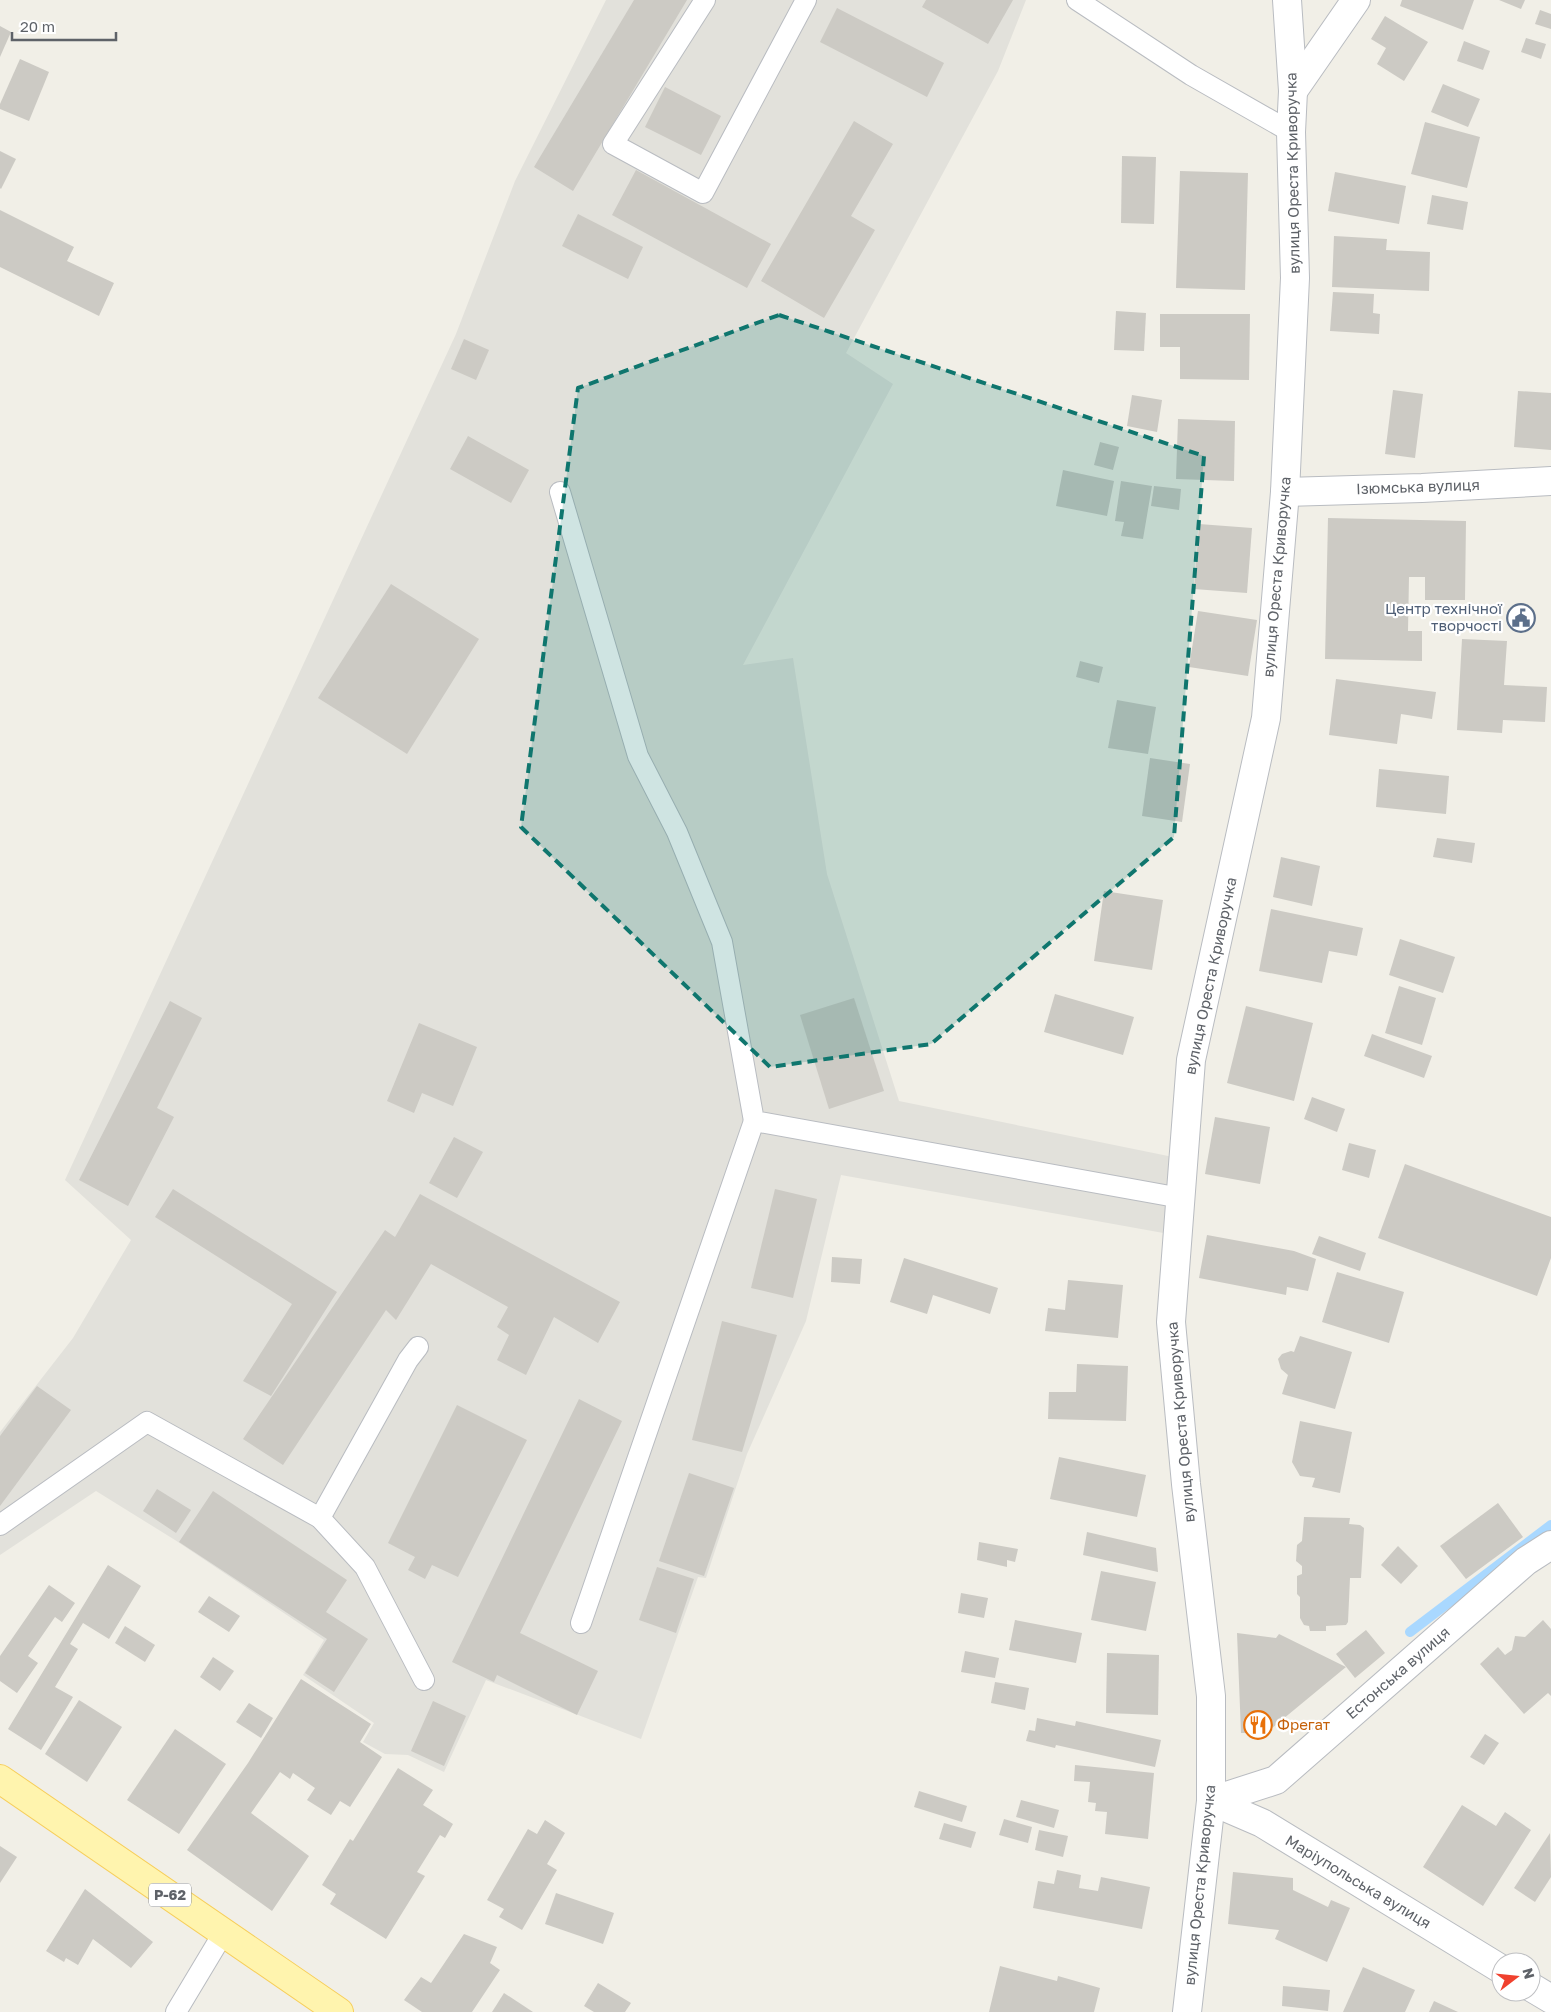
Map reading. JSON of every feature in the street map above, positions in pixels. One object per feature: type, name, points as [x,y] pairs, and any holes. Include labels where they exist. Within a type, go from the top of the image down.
[{"type":"main road","name":"Р-62","points":[[0,1779],[339,2012]]},
{"type":"street","name":"вулиця Ореста Криворучка","points":[[1187,2012],[1211,1800],[1211,1696],[1186,1484],[1171,1322],[1191,1060],[1266,718],[1285,492],[1295,278],[1291,132],[1293,91],[1287,0]]},
{"type":"street","points":[[1293,91],[1356,0]]},
{"type":"street","name":"Ізюмська вулиця","points":[[1285,492],[1551,481]]},
{"type":"street","name":"Естонська вулиця","points":[[1211,1800],[1276,1780],[1526,1560],[1551,1545]]},
{"type":"street","name":"Маріупольська вулиця","points":[[1211,1800],[1262,1823],[1491,1963]]},
{"type":"lane","points":[[705,0],[613,144],[703,192],[806,0]]},
{"type":"lane","points":[[1078,0],[1191,75],[1291,132]]},
{"type":"lane","points":[[560,492],[638,756],[677,832],[722,942],[754,1121],[581,1623]]},
{"type":"lane","points":[[754,1121],[1181,1198]]},
{"type":"lane","points":[[320,1518],[408,1360],[418,1347]]},
{"type":"lane","points":[[0,1525],[147,1422],[320,1518],[365,1567],[424,1680]]},
{"type":"lane","points":[[176,2012],[224,1932]]},
{"type":"highlighted area","points":[[779,315],[1204,456],[1174,837],[931,1044],[770,1067],[521,827],[578,388]]},
{"type":"shaded area","points":[[606,0],[1026,0],[998,71],[846,353],[893,384],[743,665],[793,658],[827,874],[899,1101],[1178,1158],[1169,1234],[841,1175],[806,1321],[747,1454],[706,1578],[698,1577],[641,1739],[486,1680],[444,1772],[408,1755],[385,1754],[363,1742],[374,1723],[303,1675],[324,1640],[175,1540],[96,1491],[0,1555],[0,1432],[73,1338],[131,1240],[65,1180],[456,334],[515,181]]},
{"type":"building","points":[[634,0],[687,0],[573,191],[534,167]]},
{"type":"building","points":[[926,0],[1013,0],[988,44],[922,7]]},
{"type":"building","points":[[1402,0],[1474,0],[1463,30],[1400,6]]},
{"type":"building","points":[[1499,0],[1525,0],[1521,9]]},
{"type":"building","points":[[837,8],[944,63],[927,97],[820,42]]},
{"type":"building","points":[[1540,10],[1551,14],[1551,29],[1535,24]]},
{"type":"building","points":[[1385,16],[1428,42],[1404,81],[1377,64],[1386,48],[1371,39]]},
{"type":"building","points":[[0,26],[11,32],[0,57]]},
{"type":"building","points":[[1526,38],[1546,44],[1541,59],[1521,52]]},
{"type":"building","points":[[1464,41],[1490,51],[1483,70],[1457,61]]},
{"type":"building","points":[[20,59],[49,72],[29,121],[0,109],[0,104]]},
{"type":"building","points":[[1443,84],[1480,99],[1468,127],[1431,112]]},
{"type":"building","points":[[665,87],[721,116],[701,155],[645,127]]},
{"type":"building","points":[[854,121],[893,144],[851,216],[875,230],[824,318],[761,281]]},
{"type":"building","points":[[1425,122],[1480,137],[1467,188],[1411,174]]},
{"type":"building","points":[[0,151],[16,159],[1,189],[0,188]]},
{"type":"building","points":[[1122,156],[1156,157],[1154,224],[1121,223]]},
{"type":"building","points":[[636,170],[771,244],[747,288],[612,215]]},
{"type":"building","points":[[1180,171],[1248,173],[1245,290],[1176,288]]},
{"type":"building","points":[[1335,172],[1406,186],[1399,224],[1328,211]]},
{"type":"building","points":[[1432,195],[1468,202],[1463,230],[1427,224]]},
{"type":"building","points":[[0,210],[74,247],[67,261],[114,283],[99,316],[0,267]]},
{"type":"building","points":[[578,214],[643,247],[628,279],[562,246]]},
{"type":"building","points":[[1334,236],[1387,239],[1386,250],[1430,252],[1429,291],[1332,287]]},
{"type":"building","points":[[1333,292],[1374,294],[1373,313],[1380,314],[1379,334],[1330,331]]},
{"type":"building","points":[[1116,311],[1146,313],[1144,351],[1114,350]]},
{"type":"building","points":[[1160,314],[1250,314],[1249,380],[1180,379],[1180,347],[1160,347]]},
{"type":"building","points":[[464,339],[489,350],[476,380],[451,369]]},
{"type":"building","points":[[1393,390],[1423,394],[1415,458],[1385,454]]},
{"type":"building","points":[[1518,391],[1551,393],[1551,450],[1514,447]]},
{"type":"building","points":[[1132,395],[1162,400],[1157,432],[1127,426]]},
{"type":"building","points":[[1178,419],[1235,421],[1234,481],[1176,479]]},
{"type":"building","points":[[468,436],[529,470],[511,503],[450,469]]},
{"type":"building","points":[[1100,442],[1119,447],[1113,470],[1094,465]]},
{"type":"building","points":[[1063,470],[1114,481],[1107,516],[1056,506]]},
{"type":"building","points":[[1121,481],[1152,486],[1143,539],[1121,536],[1124,522],[1115,521]]},
{"type":"building","points":[[1154,486],[1181,489],[1179,510],[1151,506]]},
{"type":"building","points":[[1328,518],[1466,521],[1465,600],[1425,600],[1425,577],[1409,577],[1408,631],[1422,631],[1422,661],[1325,659]]},
{"type":"building","points":[[1199,524],[1252,528],[1247,593],[1194,589]]},
{"type":"building","points":[[391,584],[479,639],[407,754],[318,698]]},
{"type":"building","points":[[1198,611],[1257,620],[1248,676],[1189,667]]},
{"type":"building","points":[[1462,639],[1507,641],[1504,685],[1547,687],[1545,722],[1503,720],[1502,733],[1457,730]]},
{"type":"building","points":[[1080,661],[1103,667],[1099,683],[1076,677]]},
{"type":"building","points":[[1336,679],[1436,692],[1432,719],[1401,714],[1397,744],[1329,735]]},
{"type":"building","points":[[1117,700],[1156,707],[1148,754],[1108,748]]},
{"type":"building","points":[[1150,758],[1190,764],[1182,822],[1142,816]]},
{"type":"building","points":[[1379,769],[1449,776],[1446,814],[1376,807]]},
{"type":"building","points":[[1437,838],[1475,843],[1472,863],[1433,857]]},
{"type":"building","points":[[1281,857],[1320,866],[1312,906],[1273,897]]},
{"type":"building","points":[[1104,891],[1163,900],[1152,970],[1094,961]]},
{"type":"building","points":[[1271,909],[1363,928],[1357,956],[1329,951],[1322,983],[1259,971]]},
{"type":"building","points":[[1400,939],[1455,957],[1443,993],[1389,975]]},
{"type":"building","points":[[1399,986],[1436,998],[1422,1045],[1385,1033]]},
{"type":"building","points":[[1055,994],[1134,1017],[1123,1055],[1044,1032]]},
{"type":"building","points":[[854,998],[884,1091],[829,1109],[800,1015]]},
{"type":"building","points":[[170,1001],[202,1018],[157,1108],[174,1117],[128,1206],[79,1180]]},
{"type":"building","points":[[1246,1006],[1313,1023],[1294,1101],[1227,1083]]},
{"type":"building","points":[[419,1023],[477,1047],[453,1106],[422,1093],[414,1113],[387,1101]]},
{"type":"building","points":[[1372,1034],[1432,1056],[1424,1078],[1364,1056]]},
{"type":"building","points":[[1312,1097],[1345,1109],[1337,1132],[1304,1119]]},
{"type":"building","points":[[1215,1117],[1270,1127],[1260,1184],[1205,1174]]},
{"type":"building","points":[[454,1137],[483,1152],[457,1198],[429,1183]]},
{"type":"building","points":[[1349,1143],[1376,1150],[1369,1178],[1342,1170]]},
{"type":"building","points":[[1405,1164],[1551,1217],[1551,1258],[1537,1296],[1378,1238]]},
{"type":"building","points":[[173,1189],[337,1292],[271,1396],[243,1381],[292,1304],[155,1217]]},
{"type":"building","points":[[775,1189],[817,1199],[793,1298],[751,1288]]},
{"type":"building","points":[[420,1194],[620,1302],[598,1343],[554,1317],[526,1375],[497,1360],[509,1335],[497,1327],[508,1307],[431,1264],[396,1320],[386,1310],[283,1465],[243,1439],[385,1230],[395,1237]]},
{"type":"building","points":[[1207,1235],[1294,1251],[1316,1259],[1308,1291],[1287,1287],[1286,1295],[1199,1278]]},
{"type":"building","points":[[1319,1236],[1366,1253],[1360,1271],[1312,1254]]},
{"type":"building","points":[[832,1257],[862,1259],[860,1284],[831,1282]]},
{"type":"building","points":[[904,1258],[998,1288],[990,1314],[933,1295],[927,1314],[890,1302]]},
{"type":"building","points":[[1337,1272],[1404,1292],[1389,1343],[1322,1322]]},
{"type":"building","points":[[1068,1280],[1123,1285],[1118,1338],[1045,1331],[1048,1308],[1065,1310]]},
{"type":"building","points":[[722,1321],[777,1335],[742,1452],[692,1440]]},
{"type":"building","points":[[1300,1336],[1352,1352],[1335,1409],[1282,1394],[1288,1375],[1281,1369],[1278,1359],[1282,1354],[1294,1352]]},
{"type":"building","points":[[1077,1364],[1128,1366],[1126,1421],[1048,1419],[1049,1392],[1076,1392]]},
{"type":"building","points":[[37,1386],[71,1410],[0,1506],[0,1436]]},
{"type":"building","points":[[579,1399],[622,1421],[520,1633],[598,1671],[577,1715],[497,1675],[494,1682],[452,1662]]},
{"type":"building","points":[[457,1405],[527,1440],[458,1577],[432,1565],[425,1579],[408,1570],[415,1557],[388,1543]]},
{"type":"building","points":[[1300,1421],[1352,1432],[1340,1493],[1312,1487],[1315,1478],[1300,1476],[1292,1462]]},
{"type":"building","points":[[1059,1457],[1146,1475],[1137,1517],[1050,1499]]},
{"type":"building","points":[[689,1473],[734,1488],[704,1576],[659,1561]]},
{"type":"building","points":[[157,1489],[191,1510],[176,1533],[143,1511]]},
{"type":"building","points":[[213,1491],[347,1580],[326,1612],[368,1639],[334,1692],[305,1673],[327,1639],[179,1542]]},
{"type":"building","points":[[1498,1503],[1523,1537],[1466,1579],[1440,1546]]},
{"type":"building","points":[[1304,1517],[1350,1518],[1349,1524],[1360,1525],[1364,1528],[1361,1578],[1350,1578],[1348,1622],[1346,1625],[1326,1626],[1326,1631],[1310,1631],[1309,1626],[1304,1625],[1300,1618],[1297,1576],[1302,1574],[1302,1566],[1296,1561],[1297,1545],[1302,1541]]},
{"type":"building","points":[[1087,1532],[1156,1548],[1158,1572],[1083,1555]]},
{"type":"building","points":[[979,1542],[1018,1549],[1015,1562],[1007,1560],[1007,1567],[977,1560]]},
{"type":"building","points":[[1398,1546],[1418,1566],[1401,1584],[1381,1565]]},
{"type":"building","points":[[108,1565],[141,1586],[109,1639],[83,1623],[70,1644],[78,1649],[55,1687],[73,1697],[41,1750],[8,1729]]},
{"type":"building","points":[[657,1567],[694,1579],[676,1633],[639,1620]]},
{"type":"building","points":[[1101,1571],[1156,1582],[1146,1631],[1091,1620]]},
{"type":"building","points":[[49,1585],[75,1603],[62,1622],[55,1617],[28,1656],[38,1663],[17,1693],[0,1681],[0,1656]]},
{"type":"building","points":[[961,1593],[988,1598],[984,1618],[958,1613]]},
{"type":"building","points":[[209,1596],[240,1616],[229,1632],[198,1612]]},
{"type":"building","points":[[1015,1620],[1082,1633],[1076,1663],[1009,1650]]},
{"type":"building","points":[[1543,1620],[1551,1629],[1551,1696],[1548,1693],[1524,1714],[1480,1664],[1498,1647],[1505,1655],[1512,1650],[1515,1636],[1525,1637]]},
{"type":"building","points":[[125,1626],[155,1645],[145,1662],[115,1643]]},
{"type":"building","points":[[1366,1630],[1385,1653],[1355,1678],[1336,1654]]},
{"type":"building","points":[[1237,1633],[1276,1638],[1279,1634],[1346,1667],[1266,1733],[1241,1733]]},
{"type":"building","points":[[965,1651],[999,1658],[995,1678],[961,1672]]},
{"type":"building","points":[[1107,1653],[1159,1655],[1158,1715],[1106,1713]]},
{"type":"building","points":[[213,1657],[234,1671],[220,1691],[200,1677]]},
{"type":"building","points":[[301,1679],[371,1724],[360,1742],[382,1757],[350,1807],[340,1801],[331,1815],[307,1800],[315,1788],[293,1773],[290,1779],[280,1772],[251,1813],[309,1856],[272,1911],[187,1850],[248,1763]]},
{"type":"building","points":[[995,1682],[1029,1688],[1025,1710],[991,1703]]},
{"type":"building","points":[[79,1700],[122,1727],[87,1782],[45,1754]]},
{"type":"building","points":[[433,1701],[466,1716],[444,1766],[411,1751]]},
{"type":"building","points":[[249,1703],[273,1718],[261,1738],[236,1722]]},
{"type":"building","points":[[1037,1718],[1075,1726],[1076,1721],[1161,1740],[1155,1767],[1056,1745],[1055,1748],[1026,1741],[1029,1730],[1035,1731]]},
{"type":"building","points":[[175,1729],[226,1764],[179,1834],[127,1800]]},
{"type":"building","points":[[1485,1734],[1499,1743],[1484,1765],[1470,1757]]},
{"type":"building","points":[[1075,1765],[1154,1773],[1148,1839],[1105,1834],[1107,1812],[1095,1811],[1096,1803],[1088,1802],[1090,1782],[1074,1781]]},
{"type":"building","points":[[398,1768],[433,1790],[423,1805],[453,1824],[445,1838],[440,1835],[417,1872],[425,1876],[386,1939],[330,1904],[336,1894],[322,1885],[350,1839],[353,1841]]},
{"type":"building","points":[[919,1791],[967,1806],[962,1822],[914,1807]]},
{"type":"building","points":[[1021,1800],[1059,1810],[1054,1828],[1016,1817]]},
{"type":"building","points":[[1462,1805],[1496,1826],[1505,1812],[1531,1830],[1483,1906],[1423,1867]]},
{"type":"building","points":[[1004,1819],[1032,1827],[1028,1843],[999,1835]]},
{"type":"building","points":[[545,1820],[565,1833],[547,1864],[557,1870],[522,1930],[499,1917],[504,1909],[487,1900],[528,1829],[537,1834]]},
{"type":"building","points":[[944,1823],[976,1832],[971,1848],[939,1839]]},
{"type":"building","points":[[1039,1830],[1068,1836],[1063,1857],[1035,1850]]},
{"type":"building","points":[[1550,1833],[1551,1877],[1535,1902],[1514,1888]]},
{"type":"building","points":[[0,1846],[17,1857],[0,1883]]},
{"type":"building","points":[[1057,1870],[1081,1875],[1079,1888],[1098,1891],[1101,1877],[1150,1887],[1142,1929],[1033,1908],[1038,1881],[1054,1884]]},
{"type":"building","points":[[1233,1872],[1293,1878],[1293,1890],[1328,1907],[1331,1900],[1350,1908],[1327,1962],[1275,1939],[1279,1930],[1228,1924]]},
{"type":"building","points":[[85,1889],[153,1942],[131,1968],[93,1939],[78,1965],[66,1958],[64,1962],[46,1951]]},
{"type":"building","points":[[556,1893],[614,1913],[603,1944],[545,1924]]},
{"type":"building","points":[[464,1934],[497,1947],[490,1963],[500,1970],[472,2012],[422,2012],[404,2000],[421,1977],[431,1983]]},
{"type":"building","points":[[1000,1966],[1057,1981],[1058,1976],[1100,1988],[1094,2012],[989,2012]]},
{"type":"building","points":[[1363,1967],[1415,1990],[1405,2012],[1343,2012]]},
{"type":"building","points":[[598,1983],[631,2003],[625,2012],[594,2012],[584,2006]]},
{"type":"building","points":[[1283,1986],[1330,1990],[1328,2011],[1282,2006]]},
{"type":"building","points":[[504,1993],[533,2012],[492,2012]]},
{"type":"building","points":[[1434,2001],[1458,2012],[1429,2012]]},
{"type":"waterway","points":[[1410,1632],[1551,1525]]},
{"type":"place","name":"Центр технічної творчості","points":[[1521,618]]},
{"type":"place","name":"Фрегат","points":[[1258,1725]]}]
